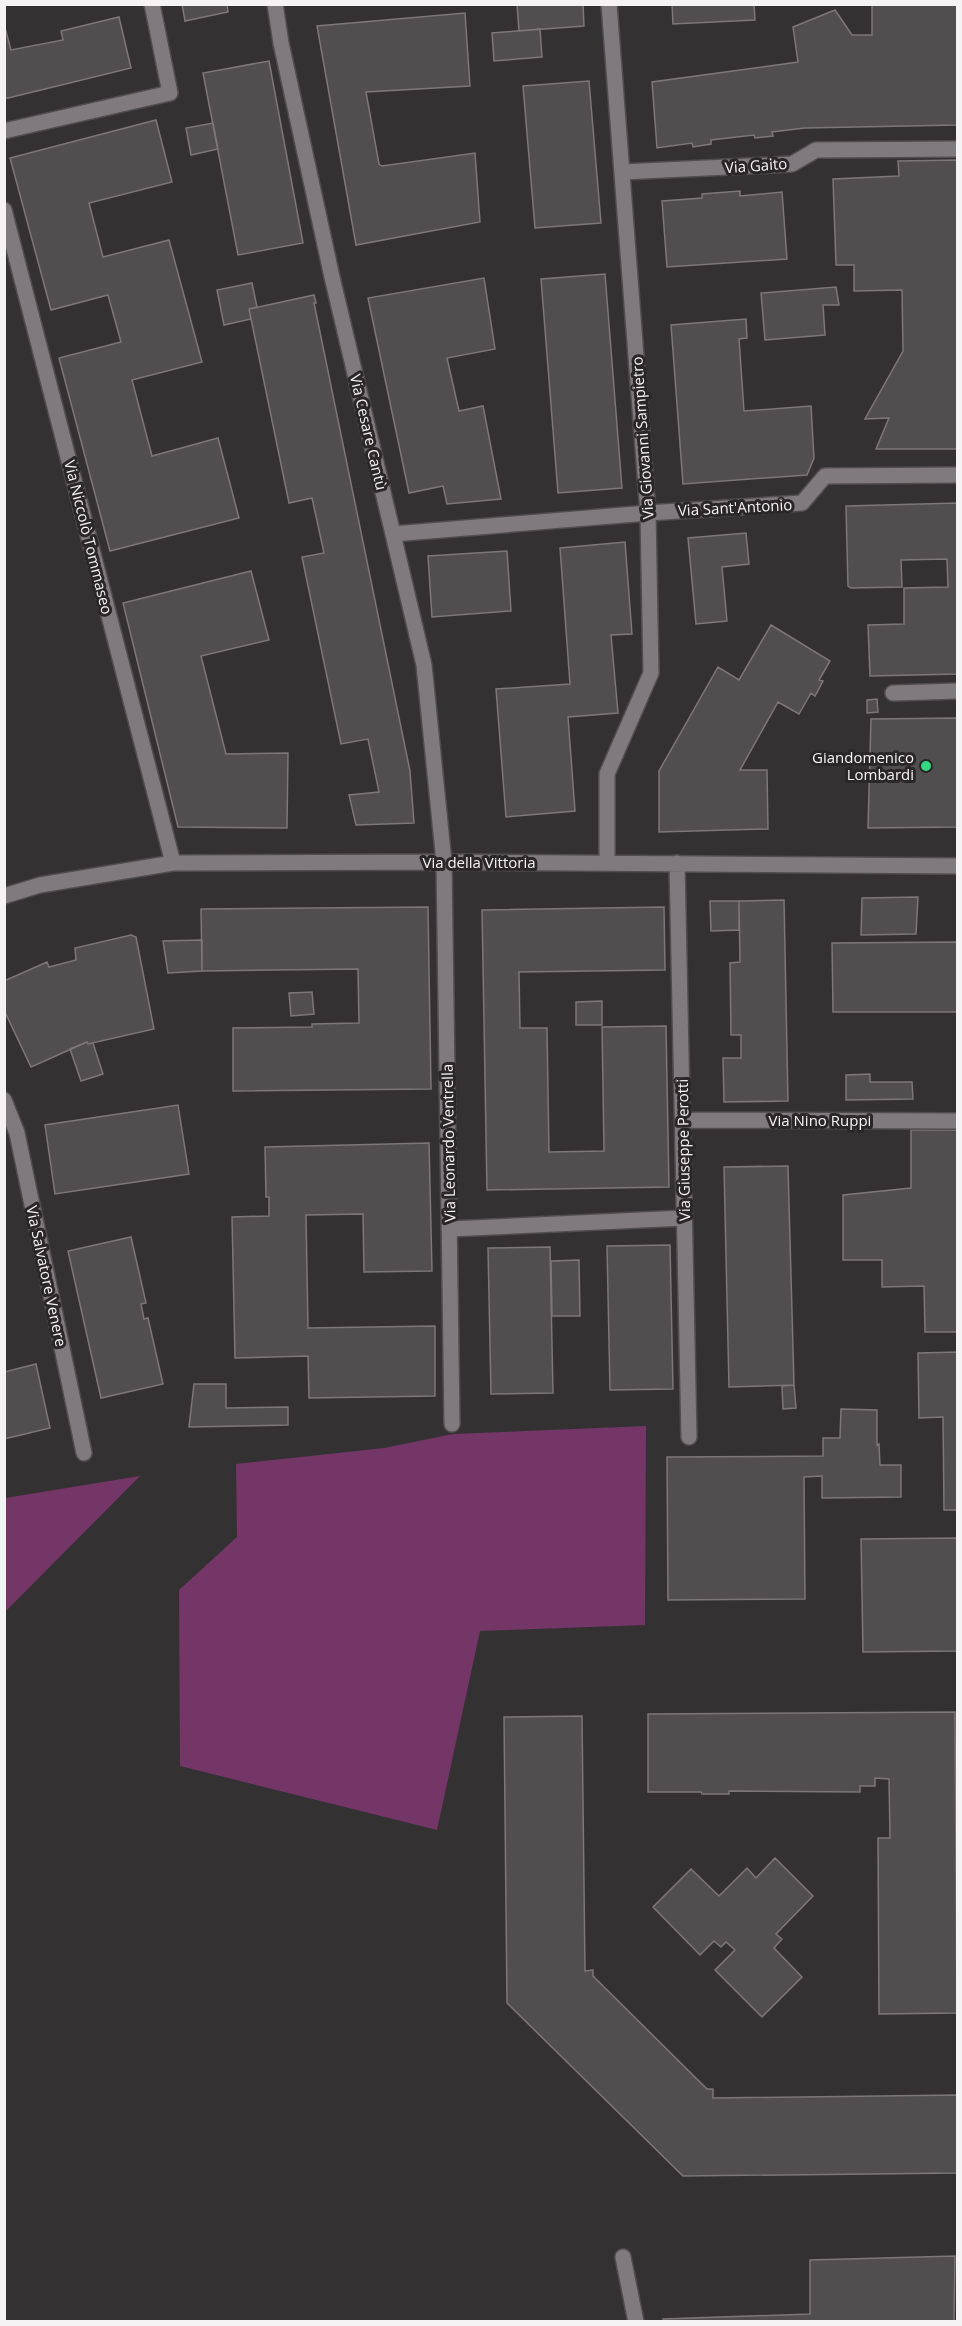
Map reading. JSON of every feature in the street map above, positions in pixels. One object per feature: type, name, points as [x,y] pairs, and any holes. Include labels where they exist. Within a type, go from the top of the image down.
[{"type":"street","points":[[4,131],[170,93],[152,4]]},
{"type":"street","name":"Via Cesare Cantù","points":[[275,4],[281,43],[332,277],[424,665],[444,862]]},
{"type":"street","name":"Via Giovanni Sampietro","points":[[607,863],[607,774],[651,673],[648,513],[609,4]]},
{"type":"street","name":"Via Gaito","points":[[622,172],[792,164],[816,150],[957,149]]},
{"type":"street","name":"Via Niccolò Tommaseo","points":[[4,210],[173,863]]},
{"type":"street","name":"Via Sant'Antonio","points":[[393,534],[802,503],[825,476],[957,475]]},
{"type":"street","points":[[893,693],[957,691]]},
{"type":"street","name":"Via della Vittoria","points":[[4,896],[40,885],[173,863],[444,862],[957,866]]},
{"type":"street","name":"Via Leonardo Ventrella","points":[[444,862],[452,1424]]},
{"type":"street","name":"Via Giuseppe Perotti","points":[[677,863],[689,1437]]},
{"type":"street","name":"Via Salvatore Venere","points":[[4,1100],[17,1133],[84,1454]]},
{"type":"street","name":"Via Nino Ruppi","points":[[682,1120],[957,1121]]},
{"type":"street","points":[[449,1228],[684,1218]]},
{"type":"street","points":[[623,2257],[636,2322]]},
{"type":"shaded area","points":[[646,1426],[645,1625],[480,1631],[437,1830],[180,1766],[179,1590],[237,1537],[236,1464],[384,1448],[453,1434]]},
{"type":"shaded area","points":[[140,1476],[5,1612],[5,1498]]},
{"type":"building","points":[[182,4],[227,4],[228,12],[185,21]]},
{"type":"building","points":[[517,4],[583,4],[584,26],[519,31]]},
{"type":"building","points":[[672,4],[754,4],[755,20],[673,24]]},
{"type":"building","points":[[872,4],[958,4],[958,125],[805,128],[772,132],[773,136],[755,138],[754,135],[711,140],[711,144],[693,147],[692,143],[657,148],[652,82],[798,62],[793,27],[835,10],[852,35],[872,35]]},
{"type":"building","points":[[465,13],[470,86],[366,92],[379,164],[382,166],[475,153],[480,222],[356,245],[317,26]]},
{"type":"building","points":[[119,17],[131,68],[4,99],[4,24],[11,50],[63,40],[61,31]]},
{"type":"building","points":[[540,29],[542,57],[494,61],[492,33]]},
{"type":"building","points":[[269,61],[303,243],[238,255],[203,73]]},
{"type":"building","points":[[589,81],[601,223],[535,228],[523,86]]},
{"type":"building","points":[[156,120],[172,182],[89,203],[103,257],[169,240],[202,362],[132,380],[152,456],[218,438],[239,518],[110,551],[59,358],[121,342],[108,295],[51,310],[10,158]]},
{"type":"building","points":[[213,123],[218,149],[191,155],[186,128]]},
{"type":"building","points":[[958,160],[958,449],[876,449],[889,418],[865,419],[903,351],[902,290],[854,291],[854,265],[836,265],[833,179],[899,176],[898,161]]},
{"type":"building","points":[[740,191],[740,196],[782,192],[787,259],[667,267],[662,201],[702,198],[702,194]]},
{"type":"building","points":[[605,274],[622,488],[558,493],[541,279]]},
{"type":"building","points":[[484,278],[495,349],[447,358],[459,411],[483,406],[501,499],[447,504],[443,486],[409,493],[368,298]]},
{"type":"building","points":[[252,283],[257,307],[249,309],[251,319],[224,325],[217,290]]},
{"type":"building","points":[[836,287],[839,305],[823,305],[825,335],[765,340],[761,293]]},
{"type":"building","points":[[314,295],[410,771],[414,823],[356,825],[349,795],[379,792],[368,739],[341,744],[302,557],[324,553],[312,498],[289,503],[249,309]]},
{"type":"building","points":[[746,319],[747,338],[739,339],[744,411],[811,406],[814,458],[807,475],[683,484],[671,325]]},
{"type":"building","points":[[958,503],[958,674],[870,676],[868,625],[904,624],[904,588],[948,587],[947,559],[901,560],[902,587],[851,588],[848,586],[846,506]]},
{"type":"building","points":[[746,533],[749,564],[722,567],[727,621],[696,624],[688,538]]},
{"type":"building","points":[[625,542],[632,634],[611,635],[618,713],[568,717],[575,811],[506,817],[496,689],[570,684],[560,548]]},
{"type":"building","points":[[507,551],[511,611],[432,617],[428,556]]},
{"type":"building","points":[[251,571],[269,640],[201,656],[226,754],[288,753],[287,828],[178,827],[123,603]]},
{"type":"building","points":[[771,625],[830,661],[819,680],[823,681],[815,696],[811,693],[799,714],[778,702],[740,770],[767,770],[768,829],[659,832],[659,771],[718,667],[739,680]]},
{"type":"building","points":[[877,699],[878,712],[867,713],[867,700]]},
{"type":"building","points":[[958,718],[958,827],[868,828],[871,719]]},
{"type":"building","points":[[918,897],[916,934],[861,935],[862,898]]},
{"type":"building","points":[[784,900],[788,1101],[724,1102],[723,1058],[741,1058],[741,1035],[731,1035],[730,963],[740,962],[739,901]]},
{"type":"building","points":[[710,901],[739,901],[739,930],[711,931]]},
{"type":"building","points":[[428,907],[431,1089],[233,1091],[233,1028],[312,1027],[312,1024],[359,1023],[358,969],[202,971],[201,909]]},
{"type":"building","points":[[664,907],[665,970],[519,972],[520,1028],[547,1028],[549,1152],[604,1151],[602,1027],[666,1026],[669,1187],[487,1190],[482,910]]},
{"type":"building","points":[[131,935],[136,937],[154,1029],[88,1044],[87,1042],[31,1067],[4,1010],[4,981],[47,962],[49,967],[76,960],[75,948]]},
{"type":"building","points":[[202,940],[202,971],[168,973],[163,941]]},
{"type":"building","points":[[958,942],[958,1012],[833,1012],[832,943]]},
{"type":"building","points":[[312,992],[314,1014],[291,1016],[289,993]]},
{"type":"building","points":[[602,1001],[602,1025],[576,1025],[576,1002]]},
{"type":"building","points":[[87,1042],[88,1044],[93,1043],[103,1074],[81,1081],[70,1049]]},
{"type":"building","points":[[870,1074],[870,1082],[912,1082],[913,1099],[846,1100],[846,1075]]},
{"type":"building","points":[[178,1105],[189,1174],[55,1194],[45,1125]]},
{"type":"building","points":[[911,1130],[958,1130],[958,1332],[925,1332],[924,1286],[882,1287],[882,1260],[843,1260],[843,1195],[911,1188]]},
{"type":"building","points":[[429,1143],[432,1271],[364,1272],[363,1214],[306,1215],[308,1328],[435,1326],[435,1396],[309,1398],[308,1356],[235,1358],[232,1217],[269,1216],[269,1197],[266,1197],[265,1147]]},
{"type":"building","points":[[788,1166],[794,1385],[729,1387],[724,1167]]},
{"type":"building","points":[[131,1237],[146,1303],[141,1304],[144,1319],[148,1318],[163,1384],[101,1398],[68,1251]]},
{"type":"building","points":[[670,1245],[673,1389],[610,1390],[607,1246]]},
{"type":"building","points":[[550,1247],[553,1393],[491,1394],[488,1248]]},
{"type":"building","points":[[579,1260],[580,1316],[552,1316],[551,1261]]},
{"type":"building","points":[[958,1352],[958,1510],[944,1510],[943,1417],[919,1418],[918,1353]]},
{"type":"building","points":[[36,1364],[50,1428],[4,1439],[4,1372]]},
{"type":"building","points":[[194,1384],[226,1384],[226,1408],[288,1407],[288,1425],[189,1427]]},
{"type":"building","points":[[794,1385],[796,1408],[783,1409],[782,1386]]},
{"type":"building","points":[[841,1409],[877,1410],[877,1445],[879,1444],[880,1465],[901,1465],[901,1497],[822,1498],[822,1476],[804,1477],[805,1599],[668,1600],[667,1457],[823,1456],[823,1438],[840,1438]]},
{"type":"building","points":[[958,1538],[958,1651],[863,1652],[861,1539]]},
{"type":"building","points":[[955,1712],[957,2013],[879,2014],[878,1838],[890,1838],[889,1779],[875,1778],[875,1786],[860,1786],[860,1792],[729,1791],[729,1794],[702,1794],[701,1792],[648,1792],[648,1714]]},
{"type":"building","points":[[582,1716],[585,1971],[593,1970],[593,1976],[707,2089],[713,2089],[713,2098],[957,2095],[958,2173],[683,2176],[507,2003],[504,1717]]},
{"type":"building","points":[[775,1858],[813,1896],[776,1934],[782,1939],[774,1948],[802,1977],[762,2017],[715,1970],[735,1950],[726,1942],[721,1947],[714,1941],[700,1955],[653,1907],[691,1869],[719,1896],[747,1868],[756,1878]]},
{"type":"building","points":[[955,2256],[954,2322],[663,2322],[663,2319],[810,2314],[810,2260]]},
{"type":"place","name":"Giandomenico Lombardi","points":[[926,766]]}]
